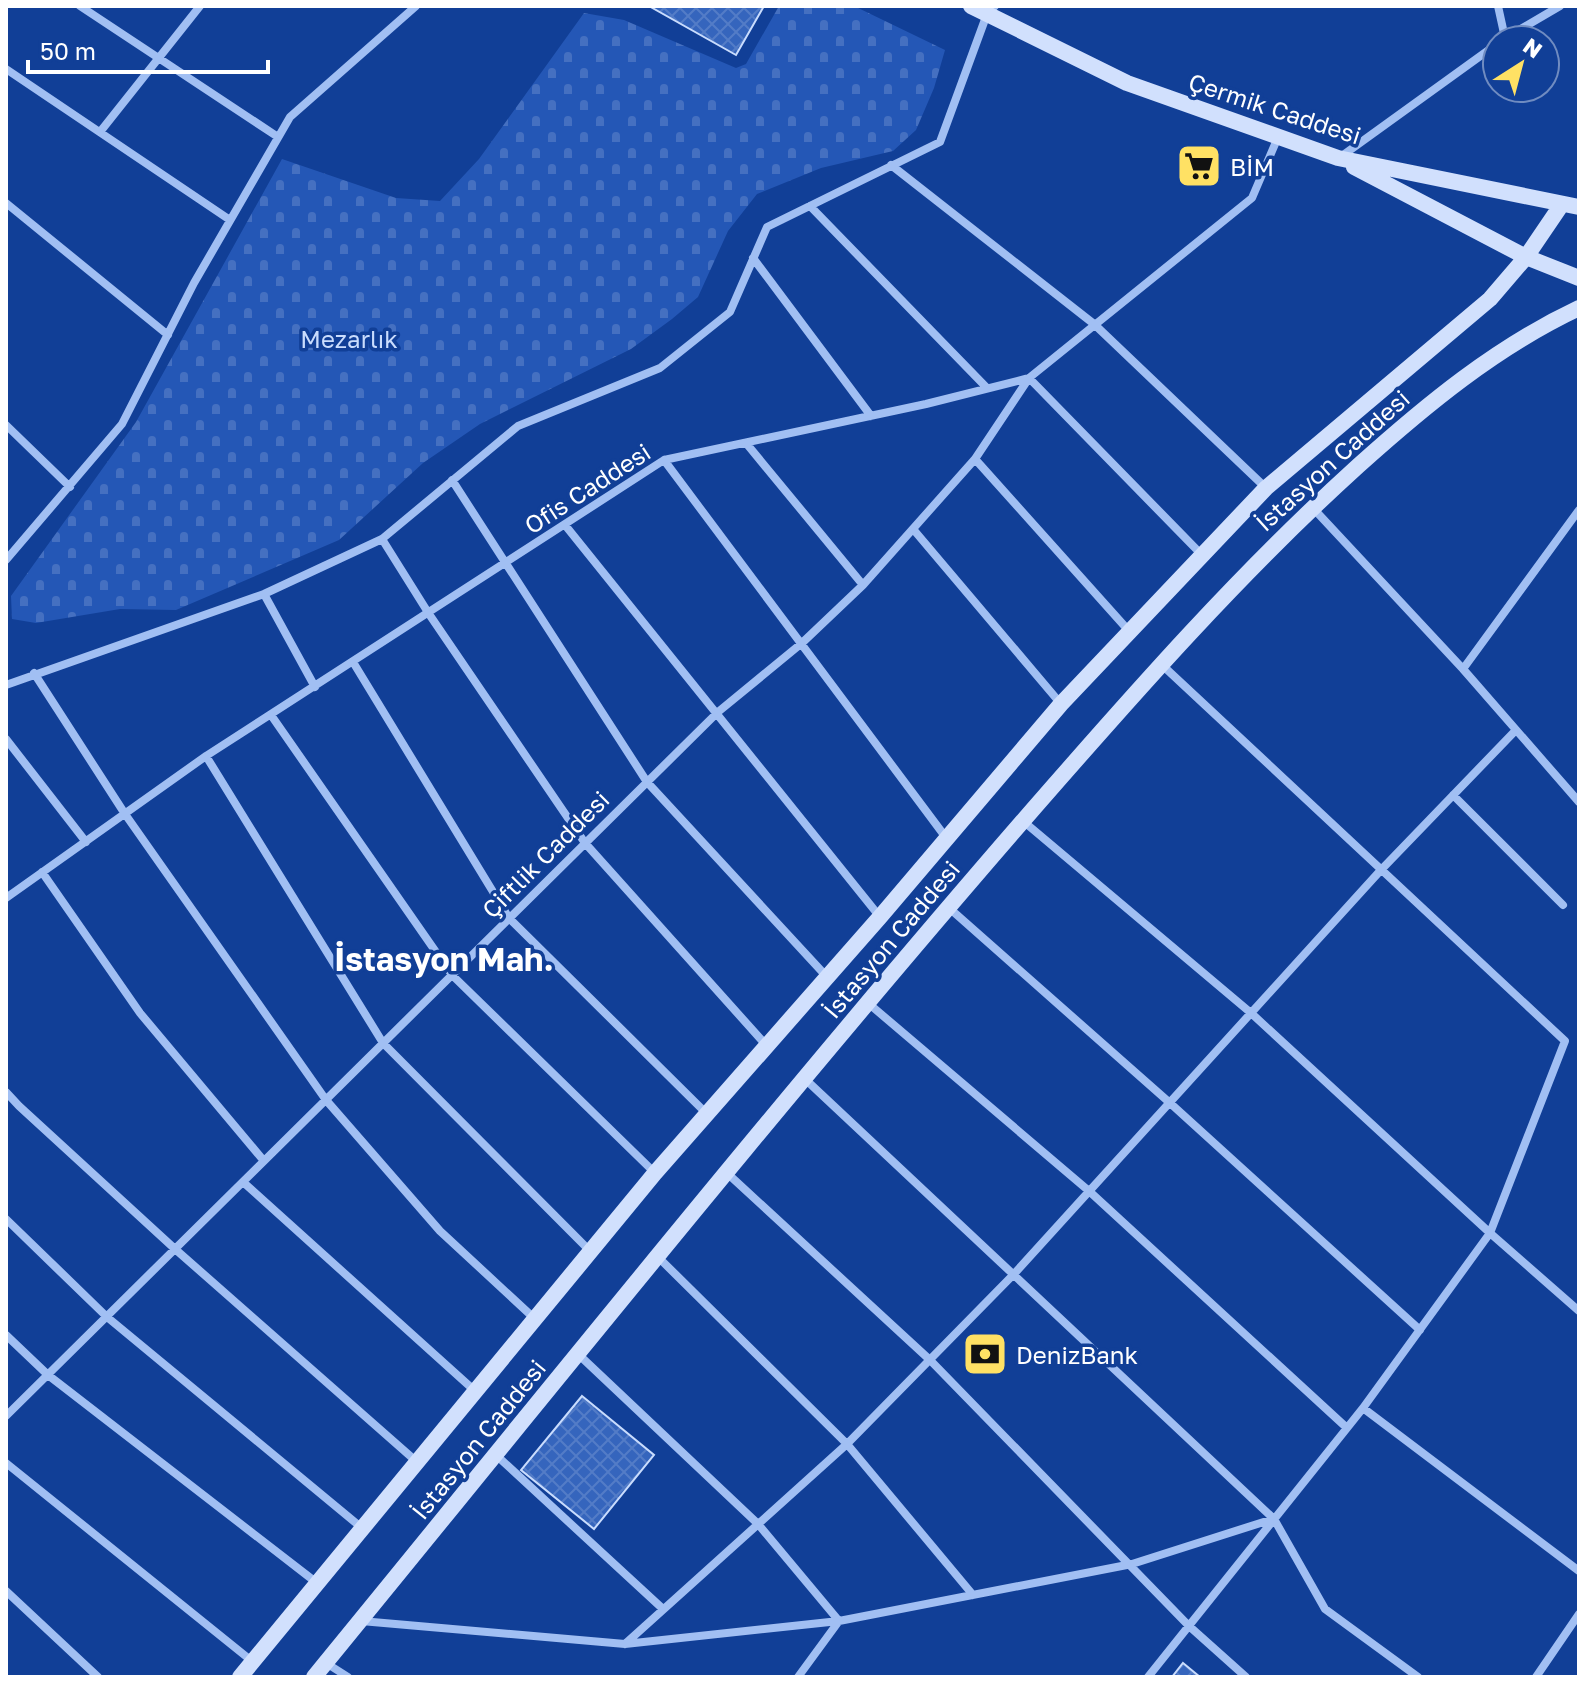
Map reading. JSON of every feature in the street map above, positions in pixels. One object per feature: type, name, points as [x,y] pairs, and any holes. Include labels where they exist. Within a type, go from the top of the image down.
[{"type":"main road","name":"Çermik Caddesi","points":[[971,6],[991,10],[1127,83],[1338,158],[1570,205]]},
{"type":"main road","points":[[1338,158],[1526,257],[1579,278]]},
{"type":"main road","points":[[240,1677],[655,1173],[880,917],[1061,704],[1266,488],[1490,299],[1570,205]]},
{"type":"main road","name":"İstasyon Caddesi","points":[[314,1677],[948,907],[1161,663],[1258,559],[1401,427],[1470,372],[1547,323],[1579,308]]},
{"type":"street","points":[[80,6],[278,137]]},
{"type":"street","points":[[100,132],[200,6]]},
{"type":"street","points":[[6,560],[122,424],[230,220],[290,117],[416,6]]},
{"type":"street","points":[[1530,24],[1560,6]]},
{"type":"street","points":[[6,685],[264,594],[382,539],[518,426],[660,368],[730,312],[767,227],[940,142],[991,10]]},
{"type":"street","points":[[1338,158],[1481,55]]},
{"type":"street","points":[[6,70],[230,220]]},
{"type":"street","name":"Ofis Caddesi","points":[[6,898],[206,756],[506,565],[664,460],[871,416],[1029,378],[1252,198],[1278,137]]},
{"type":"street","points":[[891,165],[1094,324],[1266,488]]},
{"type":"street","points":[[6,203],[168,335]]},
{"type":"street","points":[[810,206],[987,388]]},
{"type":"street","points":[[753,258],[871,416]]},
{"type":"street","points":[[1029,378],[1201,554]]},
{"type":"street","name":"Çiftlik Caddesi","points":[[6,1416],[718,712],[802,643],[863,585],[975,459],[1029,378]]},
{"type":"street","points":[[6,425],[70,487]]},
{"type":"street","points":[[746,443],[863,585]]},
{"type":"street","points":[[975,459],[1129,631]]},
{"type":"street","points":[[664,460],[947,839]]},
{"type":"street","points":[[452,480],[647,782],[827,977]]},
{"type":"street","points":[[1312,507],[1463,669],[1579,802]]},
{"type":"street","points":[[1463,669],[1579,510]]},
{"type":"street","points":[[565,525],[880,917]]},
{"type":"street","points":[[913,529],[1061,704]]},
{"type":"street","points":[[382,539],[429,614],[585,843],[766,1045]]},
{"type":"street","points":[[264,594],[315,687]]},
{"type":"street","points":[[353,662],[509,918],[707,1114]]},
{"type":"street","points":[[1148,1677],[1363,1408],[1490,1233],[1565,1041],[1161,663]]},
{"type":"street","points":[[34,673],[125,814],[326,1100],[440,1231],[535,1319]]},
{"type":"street","points":[[271,715],[452,975],[655,1173]]},
{"type":"street","points":[[625,1644],[847,1444],[1014,1274],[1380,871],[1516,730]]},
{"type":"street","points":[[6,739],[86,842]]},
{"type":"street","points":[[206,756],[383,1043],[591,1251]]},
{"type":"street","points":[[1453,795],[1563,905]]},
{"type":"street","points":[[1023,821],[1251,1013],[1579,1311]]},
{"type":"street","points":[[42,872],[140,1013],[264,1161]]},
{"type":"street","points":[[948,907],[1420,1330]]},
{"type":"street","points":[[868,1003],[1089,1191],[1347,1428]]},
{"type":"street","points":[[805,1079],[1274,1519],[1325,1609],[1418,1677]]},
{"type":"street","points":[[6,1092],[175,1249],[417,1462]]},
{"type":"street","points":[[727,1173],[930,1360],[1132,1564],[1189,1626],[1246,1677]]},
{"type":"street","points":[[243,1182],[475,1391]]},
{"type":"street","points":[[6,1219],[107,1317],[362,1529]]},
{"type":"street","points":[[658,1257],[847,1444],[973,1595]]},
{"type":"street","points":[[6,1335],[48,1375],[317,1583]]},
{"type":"street","points":[[578,1354],[758,1524],[839,1621]]},
{"type":"street","points":[[1363,1408],[1579,1571]]},
{"type":"street","points":[[496,1455],[663,1609]]},
{"type":"street","points":[[6,1463],[253,1662]]},
{"type":"street","points":[[360,1621],[625,1644],[839,1621],[1132,1564],[1274,1519]]},
{"type":"street","points":[[6,1591],[98,1677]]},
{"type":"street","points":[[1536,1677],[1579,1614]]},
{"type":"street","points":[[798,1677],[839,1621]]},
{"type":"street","points":[[326,1663],[348,1677]]},
{"type":"green space","name":"Mezarlık","points":[[779,6],[854,6],[945,50],[934,88],[916,130],[893,151],[821,168],[757,194],[728,231],[698,297],[672,319],[631,349],[480,424],[423,463],[339,540],[176,610],[120,609],[36,623],[12,619],[11,596],[136,422],[282,159],[396,198],[440,201],[479,159],[584,13],[624,20],[736,68],[746,64]]},
{"type":"building","points":[[649,6],[764,6],[736,55]]},
{"type":"building","points":[[582,1396],[654,1455],[594,1529],[521,1470]]},
{"type":"building","points":[[1183,1663],[1200,1677],[1172,1677]]},
{"type":"place","name":"BİM","points":[[1199,166]]},
{"type":"place","name":"DenizBank","points":[[985,1354]]},
{"type":"district","name":"İstasyon Mah.","points":[[444,959]]}]
